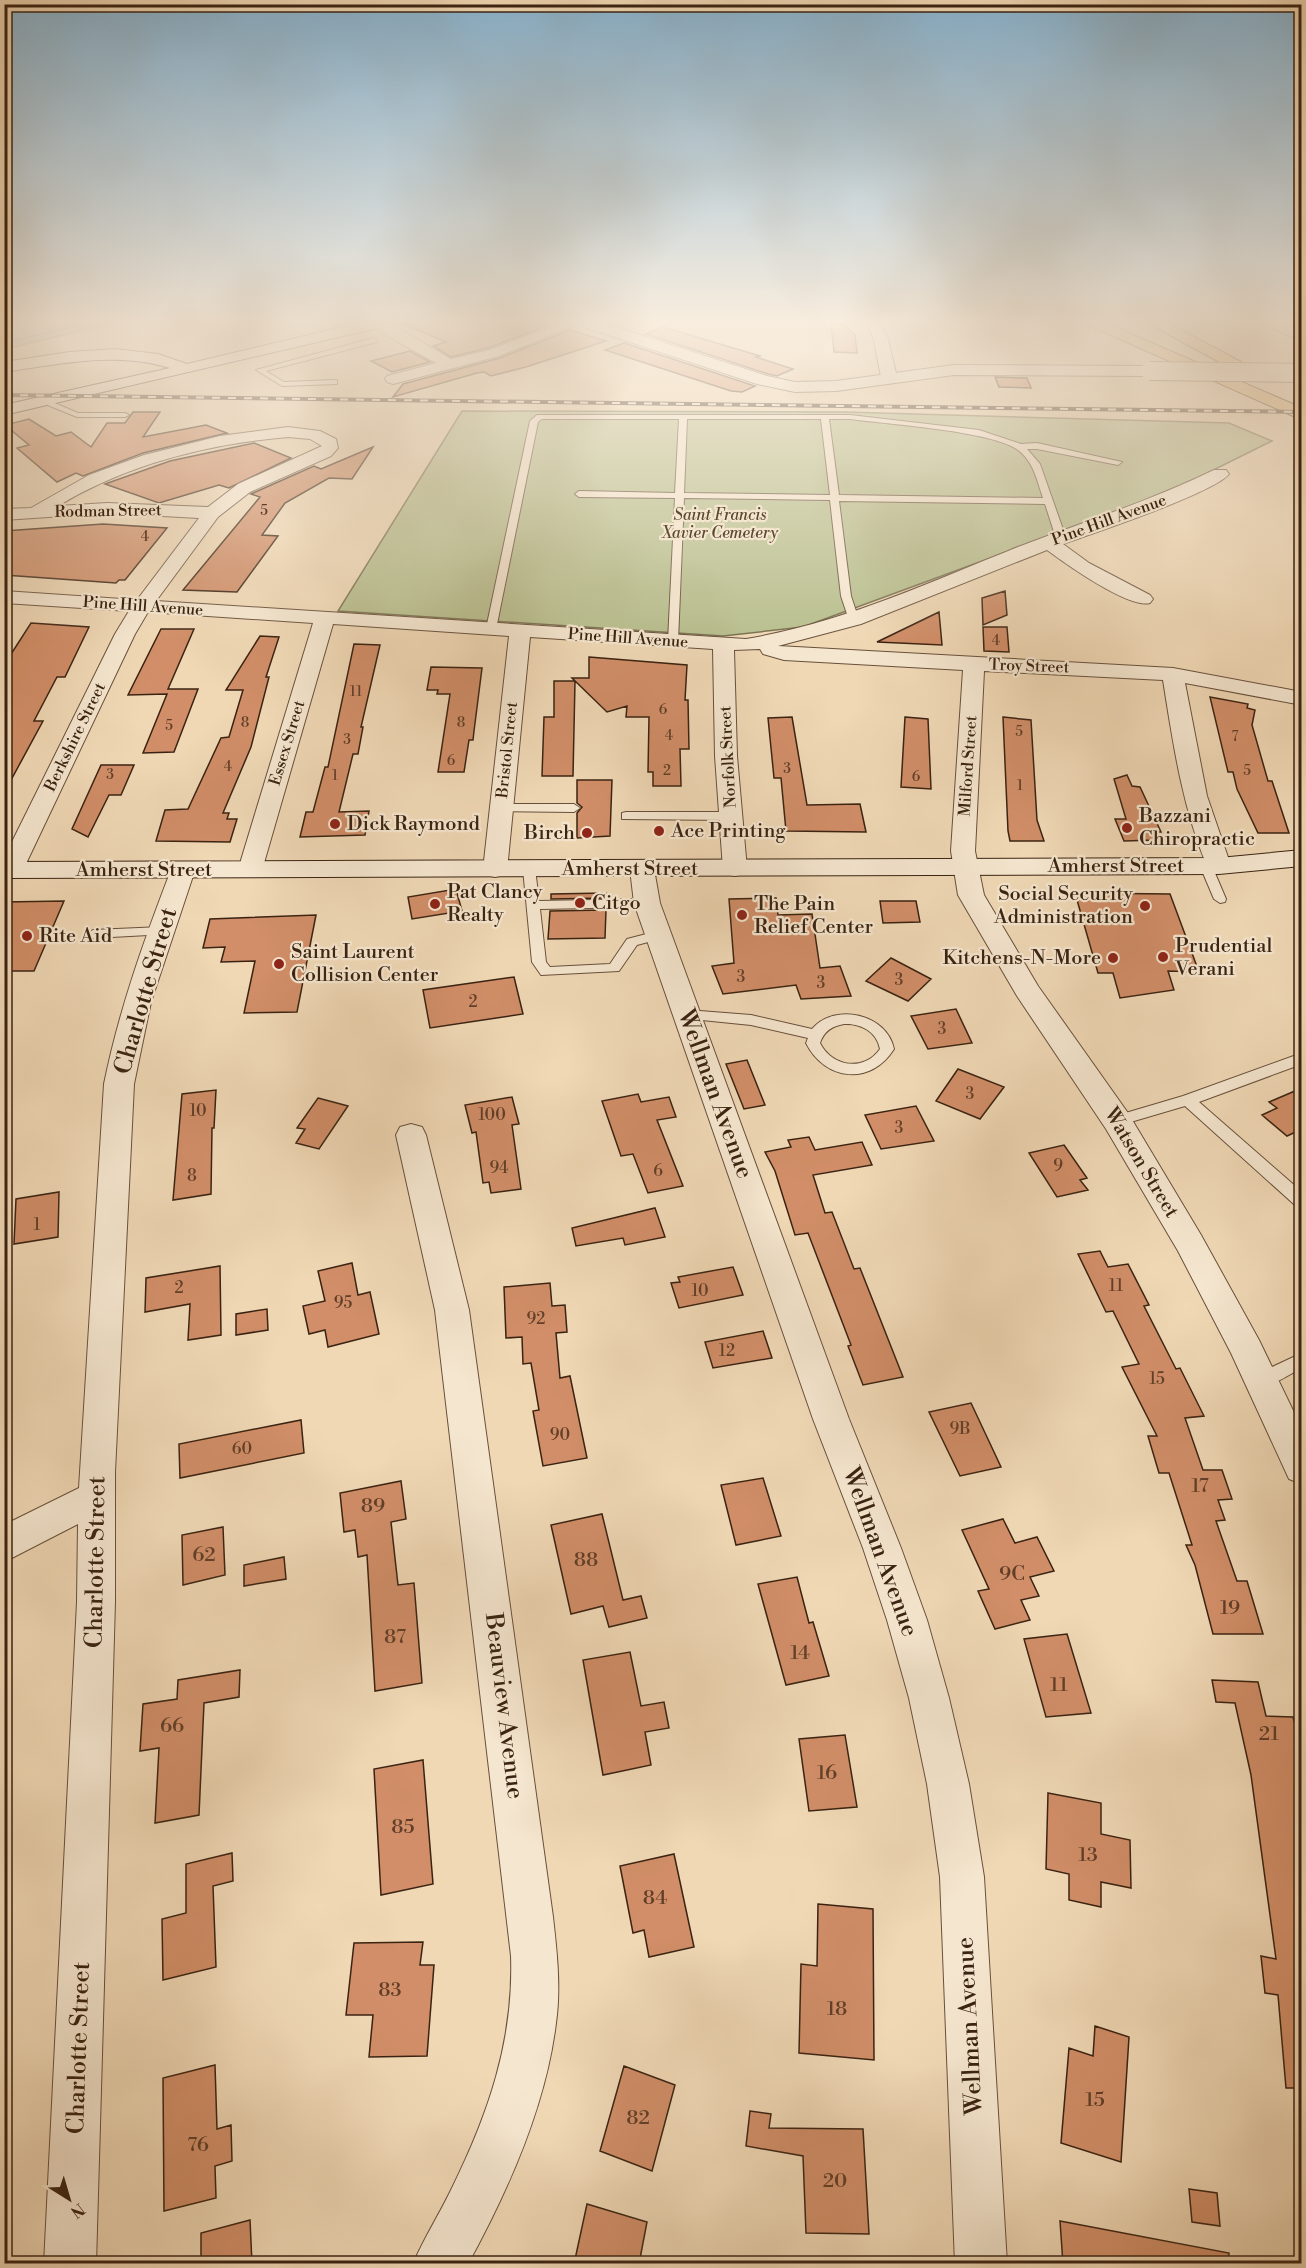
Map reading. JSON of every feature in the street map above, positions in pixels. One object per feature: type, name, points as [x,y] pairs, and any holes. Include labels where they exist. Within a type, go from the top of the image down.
[{"type":"main road","name":"Amherst Street","points":[[8,870],[529,869],[649,902],[735,868],[1212,866],[1302,858]]},
{"type":"main road","name":"Amherst Street","points":[[1212,866],[1302,876]]},
{"type":"street","name":"Berkshire Street","points":[[8,870],[114,655],[142,606],[212,513],[244,488],[325,452],[330,448],[330,443],[318,436],[289,433],[253,435],[218,441],[152,458],[103,476],[57,498],[35,513]]},
{"type":"street","name":"Pine Hill Avenue","points":[[4,597],[723,645],[756,644],[818,632],[854,620],[1055,540],[1188,491],[1220,474]]},
{"type":"street","name":"Rodman Street","points":[[4,515],[125,508],[212,513]]},
{"type":"street","points":[[1055,540],[1082,567],[1143,599]]},
{"type":"street","name":"Essex Street","points":[[250,870],[325,617]]},
{"type":"street","name":"Bristol Street","points":[[495,870],[520,631]]},
{"type":"street","name":"Troy Street","points":[[756,644],[784,654],[1173,674],[1302,699]]},
{"type":"street","name":"Norfolk Street","points":[[723,645],[735,868]]},
{"type":"street","name":"Milford Street","points":[[964,867],[974,664]]},
{"type":"street","points":[[1173,674],[1194,788],[1212,866]]},
{"type":"street","name":"Watson Street","points":[[964,867],[971,895],[986,925],[1117,1121],[1190,1244],[1298,1450]]},
{"type":"street","name":"Charlotte Street","points":[[70,2264],[96,1602],[96,1497],[119,1084],[127,1040],[183,870]]},
{"type":"street","name":"Wellman Avenue","points":[[649,902],[831,1419],[882,1548],[907,1620],[929,1698],[948,1784],[962,1877],[981,2264]]},
{"type":"street","name":"Beauview Avenue","points":[[411,1135],[452,1310],[531,1917],[535,1968],[533,2024],[520,2079],[501,2134],[439,2264]]},
{"type":"street","points":[[4,1545],[40,1524],[96,1497]]},
{"type":"lane","points":[[491,629],[532,430]]},
{"type":"lane","points":[[673,641],[683,430]]},
{"type":"lane","points":[[826,430],[846,596],[854,620]]},
{"type":"lane","points":[[954,430],[979,433],[1020,447],[1037,446],[1118,462]]},
{"type":"lane","points":[[1020,447],[1036,464],[1049,501],[1055,540]]},
{"type":"lane","points":[[579,494],[1049,501]]},
{"type":"lane","points":[[501,808],[574,808]]},
{"type":"lane","points":[[626,816],[731,816]]},
{"type":"lane","points":[[1212,866],[1220,899]]},
{"type":"lane","points":[[529,869],[539,962],[546,972],[614,968],[632,942],[649,902],[533,905]]},
{"type":"lane","points":[[93,934],[162,931]]},
{"type":"lane","points":[[687,1015],[741,1017],[788,1025],[814,1035]]},
{"type":"lane","points":[[851,1019],[873,1026],[881,1033],[887,1049],[877,1063],[855,1070],[843,1068],[822,1059],[815,1051],[814,1035],[828,1023],[851,1019]]},
{"type":"lane","points":[[1117,1121],[1188,1100],[1302,1058]]},
{"type":"lane","points":[[1188,1100],[1302,1202]]},
{"type":"lane","points":[[1261,1380],[1302,1360]]},
{"type":"green space","name":"Saint Francis Xavier Cemetery","points":[[450,430],[1245,430],[1272,441],[1167,493],[803,627],[723,636],[338,611]]},
{"type":"building","points":[[11,430],[46,430],[56,436],[71,432],[91,447],[102,430],[148,430],[143,437],[181,430],[219,430],[227,433],[143,453],[83,476],[76,473],[57,482],[17,448],[29,445]]},
{"type":"building","points":[[254,443],[291,458],[229,488],[219,485],[159,503],[105,484],[170,461]]},
{"type":"building","points":[[373,447],[352,479],[329,478],[285,503],[262,535],[278,536],[237,592],[183,590],[260,497],[251,494],[314,466],[321,469]]},
{"type":"building","points":[[103,524],[167,528],[125,580],[119,580],[116,583],[4,575],[4,531]]},
{"type":"building","points":[[1005,591],[1007,615],[983,625],[982,598]]},
{"type":"building","points":[[939,612],[942,645],[877,642]]},
{"type":"building","points":[[31,623],[89,627],[65,677],[57,677],[34,721],[43,721],[4,793],[4,665]]},
{"type":"building","points":[[983,627],[1007,627],[1009,652],[984,651]]},
{"type":"building","points":[[161,629],[194,629],[168,689],[198,689],[174,752],[143,753],[167,694],[128,695]]},
{"type":"building","points":[[260,636],[279,637],[266,677],[269,677],[251,747],[223,813],[229,813],[227,819],[237,819],[230,842],[156,841],[165,810],[188,809],[221,738],[229,737],[243,690],[226,690]]},
{"type":"building","points":[[354,644],[380,645],[361,727],[363,727],[358,754],[353,754],[339,812],[369,811],[365,835],[300,837],[306,812],[313,812],[325,767],[328,767]]},
{"type":"building","points":[[589,657],[687,665],[685,700],[688,700],[689,749],[680,749],[681,786],[653,786],[653,772],[648,772],[649,717],[626,717],[627,706],[607,712],[572,678],[589,678]]},
{"type":"building","points":[[431,667],[482,668],[473,740],[469,740],[464,772],[438,772],[450,694],[437,694],[438,690],[427,690]]},
{"type":"building","points":[[554,681],[575,681],[573,776],[542,776],[544,717],[554,717]]},
{"type":"building","points":[[1210,697],[1248,704],[1247,708],[1255,710],[1252,725],[1268,781],[1272,781],[1289,833],[1258,833],[1237,789],[1233,772],[1228,772]]},
{"type":"building","points":[[792,717],[807,805],[860,804],[866,832],[786,831],[781,778],[774,778],[768,718]]},
{"type":"building","points":[[905,717],[928,719],[931,789],[901,787]]},
{"type":"building","points":[[1003,717],[1031,720],[1037,820],[1044,841],[1010,841]]},
{"type":"building","points":[[101,765],[134,765],[121,795],[109,795],[88,837],[72,829]]},
{"type":"building","points":[[1127,775],[1132,786],[1140,787],[1161,832],[1152,832],[1155,840],[1124,841],[1115,819],[1126,819],[1114,779]]},
{"type":"building","points":[[577,780],[612,780],[610,836],[577,838],[577,813],[582,807],[577,803]]},
{"type":"building","name":"Pat Clancy Realty","points":[[456,889],[462,911],[412,919],[408,897]]},
{"type":"building","points":[[606,893],[606,898],[551,899],[551,894]]},
{"type":"building","points":[[1075,893],[1170,894],[1199,972],[1168,971],[1174,990],[1120,998],[1113,973],[1098,973]]},
{"type":"building","points":[[776,898],[778,915],[812,914],[820,968],[840,966],[851,996],[801,999],[796,985],[723,994],[712,966],[734,963],[729,899]]},
{"type":"building","name":"Rite Aid","points":[[64,901],[34,971],[4,971],[4,902]]},
{"type":"building","points":[[880,901],[916,901],[920,922],[883,923]]},
{"type":"building","points":[[606,910],[605,938],[548,939],[550,911]]},
{"type":"building","name":"Saint Laurent Collision Center","points":[[316,915],[297,1012],[244,1013],[255,961],[221,962],[225,947],[203,948],[210,919]]},
{"type":"building","points":[[891,958],[931,979],[908,1001],[866,981]]},
{"type":"building","points":[[514,977],[523,1014],[430,1028],[423,990]]},
{"type":"building","points":[[956,1009],[972,1043],[928,1049],[911,1016]]},
{"type":"building","points":[[747,1060],[765,1105],[744,1109],[726,1064]]},
{"type":"building","points":[[958,1069],[1004,1087],[980,1119],[936,1101]]},
{"type":"building","points":[[1302,1088],[1302,1129],[1287,1136],[1262,1115],[1277,1108],[1269,1102]]},
{"type":"building","points":[[216,1090],[214,1128],[212,1128],[211,1194],[173,1200],[182,1094]]},
{"type":"building","points":[[638,1094],[641,1102],[669,1097],[676,1117],[657,1120],[683,1186],[648,1193],[633,1154],[621,1156],[602,1101]]},
{"type":"building","points":[[512,1097],[519,1124],[512,1125],[521,1189],[491,1193],[489,1182],[483,1183],[476,1132],[472,1133],[465,1105]]},
{"type":"building","points":[[318,1098],[348,1106],[319,1149],[296,1143],[305,1129],[297,1128]]},
{"type":"building","points":[[916,1106],[934,1141],[881,1149],[865,1115]]},
{"type":"building","points":[[809,1137],[815,1150],[862,1142],[872,1165],[813,1175],[825,1213],[832,1212],[854,1269],[860,1268],[903,1377],[863,1385],[848,1346],[851,1345],[808,1233],[795,1235],[775,1171],[765,1152],[791,1147],[788,1140]]},
{"type":"building","points":[[1064,1145],[1087,1178],[1080,1180],[1088,1190],[1057,1197],[1029,1153]]},
{"type":"building","points":[[59,1192],[58,1237],[14,1244],[16,1199]]},
{"type":"building","points":[[655,1208],[665,1237],[625,1245],[623,1238],[576,1246],[572,1228]]},
{"type":"building","points":[[1100,1251],[1108,1267],[1128,1264],[1149,1305],[1144,1306],[1176,1369],[1180,1368],[1204,1416],[1185,1418],[1203,1470],[1222,1470],[1232,1499],[1218,1500],[1225,1520],[1216,1521],[1237,1581],[1247,1581],[1263,1634],[1213,1634],[1195,1565],[1186,1545],[1192,1545],[1169,1473],[1159,1473],[1148,1436],[1157,1436],[1122,1367],[1139,1364],[1113,1311],[1106,1312],[1078,1254]]},
{"type":"building","points":[[352,1263],[358,1295],[370,1292],[379,1334],[328,1347],[325,1330],[309,1334],[303,1306],[325,1301],[318,1271]]},
{"type":"building","points":[[220,1266],[221,1335],[188,1340],[190,1304],[145,1312],[146,1278]]},
{"type":"building","points":[[733,1267],[743,1295],[679,1308],[671,1283],[680,1282],[678,1277]]},
{"type":"building","points":[[550,1283],[552,1306],[565,1305],[567,1332],[556,1333],[560,1378],[570,1376],[587,1458],[543,1466],[533,1411],[539,1410],[531,1363],[523,1364],[522,1337],[506,1338],[504,1287]]},
{"type":"building","points":[[267,1309],[268,1330],[236,1335],[236,1314]]},
{"type":"building","points":[[763,1331],[772,1358],[713,1368],[705,1342]]},
{"type":"building","points":[[971,1403],[1001,1467],[960,1476],[929,1412]]},
{"type":"building","points":[[301,1420],[304,1453],[180,1478],[179,1444]]},
{"type":"building","points":[[763,1478],[781,1536],[736,1545],[721,1485]]},
{"type":"building","points":[[401,1481],[406,1519],[391,1522],[398,1585],[414,1583],[422,1683],[375,1691],[367,1555],[358,1557],[355,1530],[344,1532],[340,1493]]},
{"type":"building","points":[[602,1514],[623,1600],[641,1596],[647,1618],[609,1627],[603,1606],[571,1614],[551,1525]]},
{"type":"building","points":[[1003,1519],[1015,1543],[1037,1537],[1054,1571],[1030,1577],[1039,1596],[1021,1600],[1030,1620],[995,1629],[978,1591],[989,1589],[962,1530]]},
{"type":"building","points":[[223,1527],[225,1575],[183,1585],[182,1535]]},
{"type":"building","points":[[284,1557],[286,1579],[244,1586],[244,1565]]},
{"type":"building","points":[[797,1577],[809,1623],[813,1622],[829,1676],[786,1685],[758,1584]]},
{"type":"building","points":[[1067,1634],[1091,1713],[1046,1717],[1024,1639]]},
{"type":"building","points":[[630,1652],[641,1706],[664,1702],[669,1728],[645,1732],[651,1765],[603,1775],[583,1660]]},
{"type":"building","points":[[240,1670],[239,1697],[204,1703],[199,1815],[155,1823],[159,1748],[140,1751],[143,1704],[177,1699],[178,1680]]},
{"type":"building","points":[[1212,1680],[1258,1682],[1266,1716],[1293,1717],[1302,1752],[1302,2088],[1286,2088],[1278,1995],[1265,1993],[1261,1956],[1276,1959],[1251,1775],[1235,1703],[1216,1702]]},
{"type":"building","points":[[845,1735],[857,1807],[809,1811],[799,1739]]},
{"type":"building","points":[[423,1760],[433,1884],[381,1895],[374,1769]]},
{"type":"building","points":[[1048,1793],[1101,1803],[1101,1834],[1130,1840],[1131,1888],[1101,1882],[1101,1907],[1069,1900],[1069,1874],[1046,1869]]},
{"type":"building","points":[[232,1853],[233,1881],[213,1886],[216,1967],[163,1980],[162,1919],[186,1913],[186,1864]]},
{"type":"building","points":[[674,1854],[694,1947],[649,1957],[644,1930],[633,1933],[620,1866]]},
{"type":"building","points":[[818,1904],[873,1909],[874,2060],[799,2053],[801,1964],[817,1966]]},
{"type":"building","points":[[423,1942],[420,1965],[434,1965],[427,2056],[369,2057],[373,2015],[346,2015],[354,1943]]},
{"type":"building","points":[[1095,2026],[1129,2037],[1121,2162],[1061,2143],[1069,2048],[1093,2056]]},
{"type":"building","points":[[215,2065],[217,2129],[231,2125],[232,2161],[215,2166],[216,2198],[164,2211],[163,2078]]},
{"type":"building","points":[[624,2066],[675,2085],[652,2171],[600,2151]]},
{"type":"building","points":[[750,2111],[771,2114],[769,2128],[863,2129],[869,2234],[806,2233],[803,2156],[746,2146]]},
{"type":"building","points":[[1189,2189],[1217,2193],[1220,2226],[1192,2222]]},
{"type":"building","points":[[587,2204],[647,2222],[639,2264],[574,2264]]},
{"type":"building","points":[[250,2220],[252,2264],[201,2264],[201,2233]]},
{"type":"building","points":[[1060,2221],[1229,2253],[1228,2264],[1063,2264]]},
{"type":"place","name":"Dick Raymond","points":[[335,824]]},
{"type":"place","name":"Bazzani Chiropractic","points":[[1127,828]]},
{"type":"place","name":"Ace Printing","points":[[659,831]]},
{"type":"place","name":"Birch","points":[[587,833]]},
{"type":"place","name":"Citgo","points":[[580,903]]},
{"type":"place","name":"Pat Clancy Realty","points":[[435,904]]},
{"type":"place","name":"Social Security Administration","points":[[1145,906]]},
{"type":"place","name":"The Pain Relief Center","points":[[742,915]]},
{"type":"place","name":"Rite Aid","points":[[27,936]]},
{"type":"place","name":"Prudential Verani","points":[[1163,957]]},
{"type":"place","name":"Kitchens-N-More","points":[[1113,958]]},
{"type":"place","name":"Saint Laurent Collision Center","points":[[279,964]]}]
